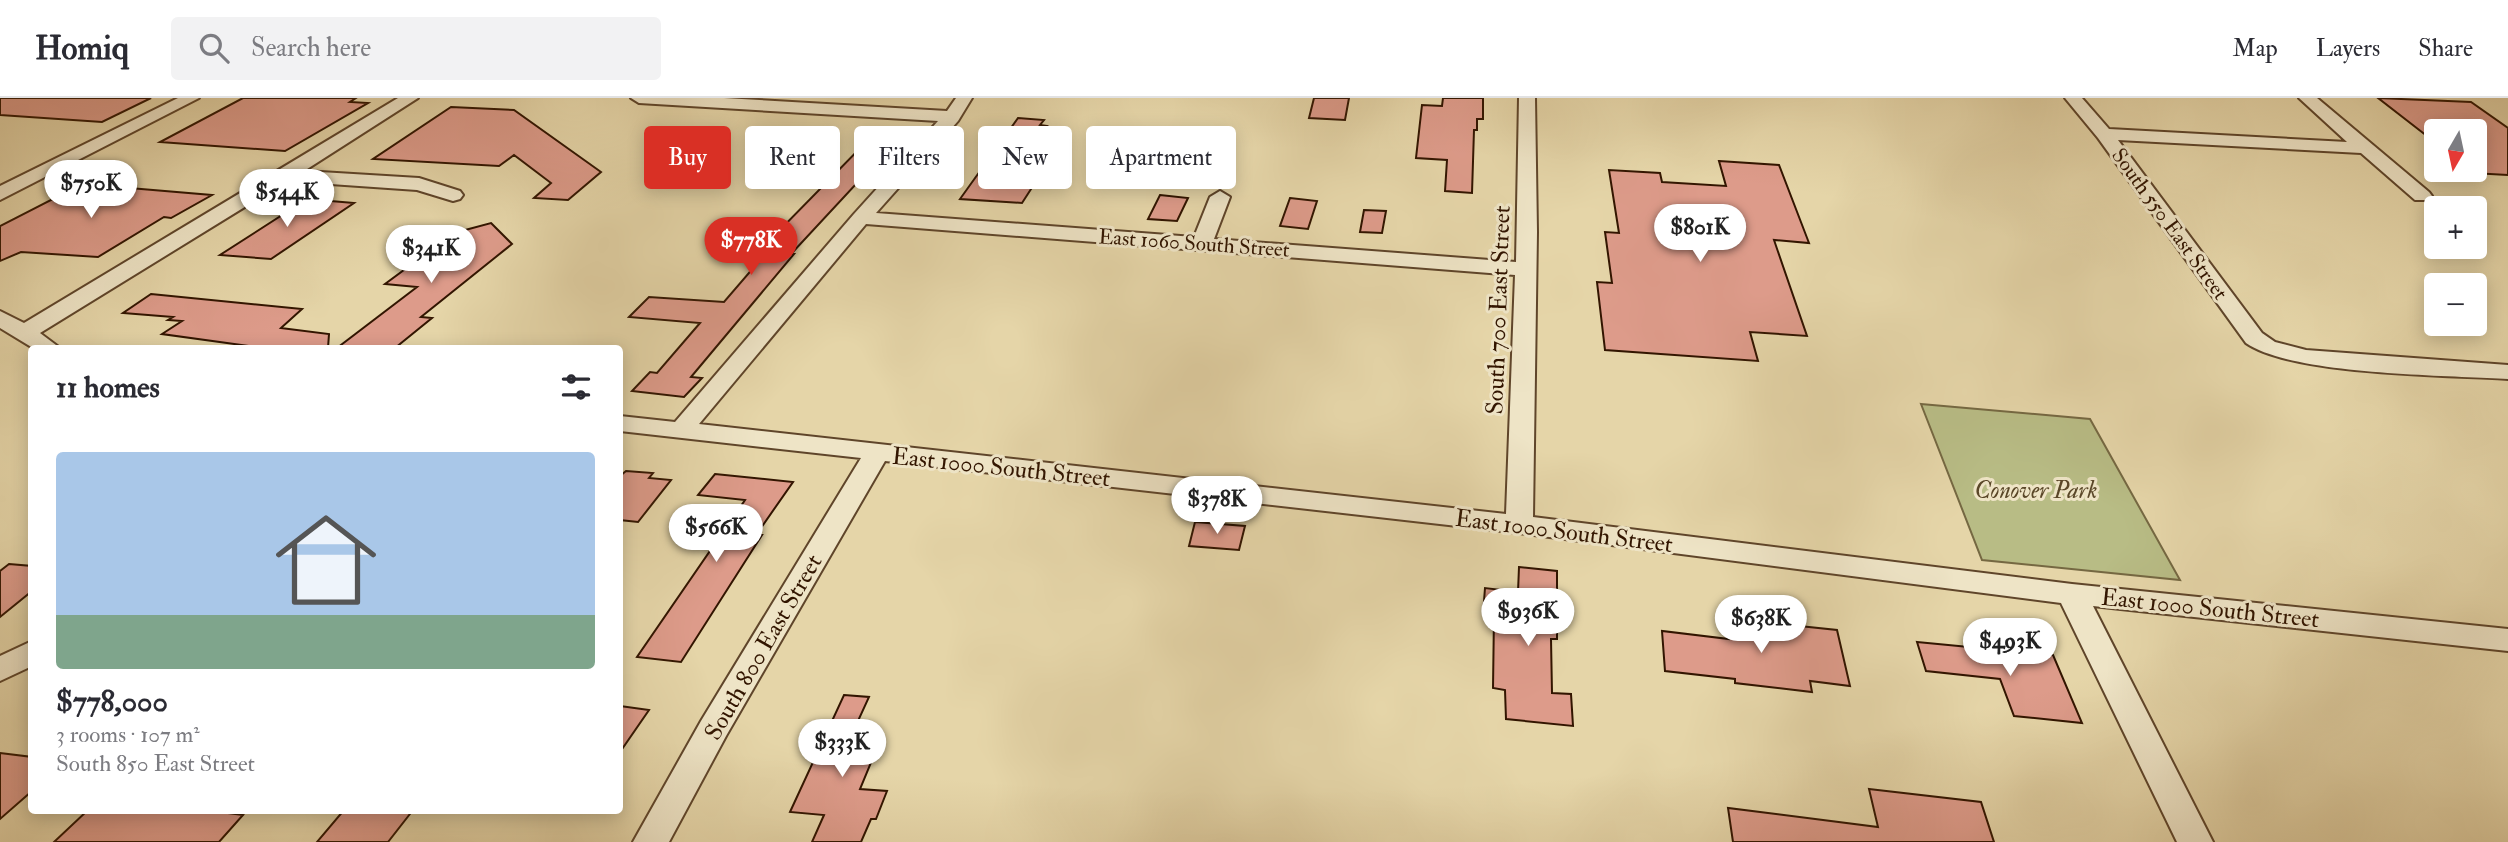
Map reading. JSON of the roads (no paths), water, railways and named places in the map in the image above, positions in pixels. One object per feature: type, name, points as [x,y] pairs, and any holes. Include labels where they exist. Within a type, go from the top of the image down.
[{"type":"street","points":[[0,194],[191,98]]},
{"type":"street","points":[[26,332],[410,98]]},
{"type":"street","points":[[639,98],[718,100],[952,117]]},
{"type":"street","points":[[681,430],[861,218],[952,117],[964,98]]},
{"type":"street","name":"South 700 East Street","points":[[1519,524],[1526,269],[1527,98]]},
{"type":"street","name":"South 550 East Street","points":[[2073,98],[2104,134],[2254,338],[2267,348],[2305,356],[2508,372]]},
{"type":"street","points":[[2307,98],[2423,196]]},
{"type":"street","points":[[2104,134],[2366,148]]},
{"type":"street","points":[[284,175],[419,184],[453,195]]},
{"type":"street","points":[[1202,243],[1220,197]]},
{"type":"street","name":"East 1060 South Street","points":[[861,218],[1526,269]]},
{"type":"street","points":[[0,318],[45,345]]},
{"type":"street","name":"East 1000 South Street","points":[[623,423],[1519,524],[2072,594],[2508,640]]},
{"type":"street","name":"South 800 East Street","points":[[652,842],[713,730],[877,453]]},
{"type":"street","points":[[2072,594],[2195,842]]},
{"type":"street","points":[[0,670],[28,654]]},
{"type":"park label","name":"Conover Park","points":[[2036,490]]}]
